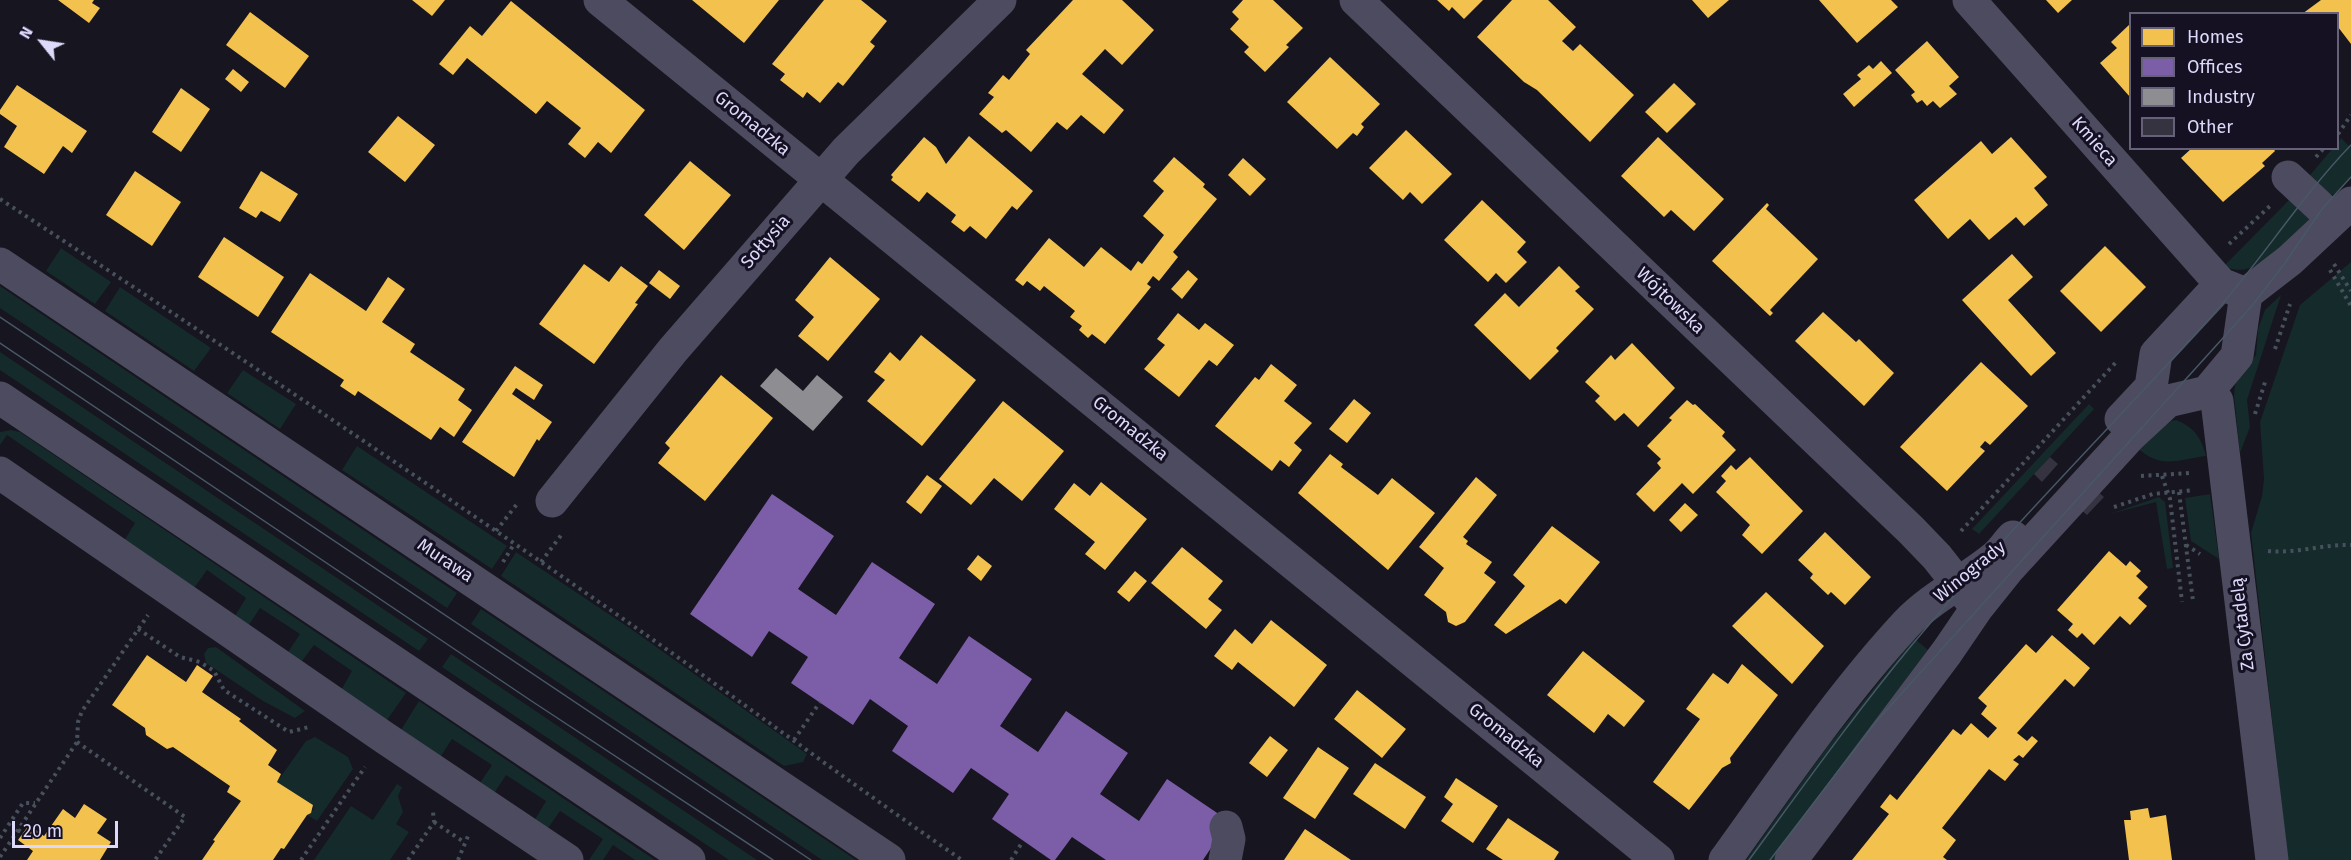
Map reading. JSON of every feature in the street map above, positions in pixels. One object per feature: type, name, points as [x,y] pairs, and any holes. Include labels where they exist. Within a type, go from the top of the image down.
[{"type":"street","name":"Gromadzka","points":[[600,0],[1658,860]]},
{"type":"street","name":"Sołtysia","points":[[552,501],[673,350],[820,180],[846,151],[999,0]]},
{"type":"street","name":"Wójtowska","points":[[1356,0],[1911,530],[1977,608]]},
{"type":"street","name":"Kmieca","points":[[1969,0],[2234,289]]},
{"type":"street","points":[[2159,394],[2156,354],[2234,289],[2290,260],[2342,211],[2288,177]]},
{"type":"street","name":"Murawa","points":[[0,264],[889,860]]},
{"type":"street","points":[[2207,392],[2237,356],[2234,289]]},
{"type":"street","name":"Winogrady","points":[[1725,860],[1886,646],[1909,621],[1996,556],[2159,394],[2207,392]]},
{"type":"street","name":"Za Cytadelą","points":[[2207,392],[2217,401],[2272,860]]},
{"type":"street","name":"Winogrady","points":[[1791,860],[1947,652],[1977,608],[2009,568],[2129,437],[2159,394]]},
{"type":"street","points":[[5,407],[689,860]]},
{"type":"street","points":[[0,473],[385,738],[567,860]]},
{"type":"street","points":[[1225,860],[1229,839],[1226,827]]},
{"type":"path","points":[[2339,131],[2351,114]]},
{"type":"path","points":[[0,199],[514,544],[794,740],[852,785],[962,860]]},
{"type":"path","points":[[2321,274],[2339,257]]},
{"type":"path","points":[[2333,263],[2351,291]]},
{"type":"path","points":[[2334,277],[2351,306]]},
{"type":"path","points":[[2273,357],[2291,300]]},
{"type":"path","points":[[2254,417],[2269,368]]},
{"type":"path","points":[[2100,380],[2100,392]]},
{"type":"path","points":[[2130,476],[2225,478]]},
{"type":"path","points":[[2162,476],[2167,493],[2182,602]]},
{"type":"path","points":[[2106,510],[2153,494],[2179,492],[2225,478]]},
{"type":"path","points":[[2179,492],[2193,601]]},
{"type":"path","points":[[508,554],[514,544]]},
{"type":"path","points":[[2235,558],[2266,550],[2280,552],[2335,544],[2351,545]]},
{"type":"path","points":[[0,857],[77,742],[78,722],[82,711],[166,587]]},
{"type":"path","points":[[138,629],[180,657],[200,662],[214,671],[224,690],[289,732],[315,725]]},
{"type":"path","points":[[794,740],[820,702]]},
{"type":"path","points":[[301,860],[385,738]]},
{"type":"path","points":[[77,742],[185,817],[155,860]]},
{"type":"path","points":[[408,860],[434,822],[433,802],[449,780]]},
{"type":"path","points":[[0,838],[23,803],[36,803]]},
{"type":"path","points":[[434,822],[464,842]]},
{"type":"path","points":[[18,830],[23,833]]},
{"type":"path","points":[[1011,860],[1023,841]]},
{"type":"green space","points":[[2341,138],[2351,148],[2351,177],[2334,195],[2319,192],[2306,180],[2331,150],[2339,150]]},
{"type":"green space","points":[[2293,196],[2312,218],[2283,247],[2260,264],[2248,269],[2236,270],[2224,266]]},
{"type":"green space","points":[[61,248],[111,282],[95,304],[46,271]]},
{"type":"green space","points":[[2351,262],[2351,860],[2288,860],[2251,533],[2262,496],[2264,479],[2260,422],[2300,305]]},
{"type":"green space","points":[[0,286],[457,593],[447,608],[0,308]]},
{"type":"green space","points":[[120,287],[211,348],[194,371],[105,311]]},
{"type":"green space","points":[[2281,295],[2247,400],[2250,427],[2240,453],[2234,396],[2235,385],[2239,376],[2256,355],[2258,329],[2265,310]]},
{"type":"green space","points":[[0,352],[428,639],[419,651],[0,370]]},
{"type":"green space","points":[[243,370],[296,404],[280,429],[227,393]]},
{"type":"green space","points":[[2089,404],[2094,409],[1979,534],[1972,529]]},
{"type":"green space","points":[[2176,420],[2196,434],[2206,456],[2169,462],[2161,461],[2135,446],[2171,421]]},
{"type":"green space","points":[[11,430],[20,432],[406,693],[385,723],[340,692],[352,671],[314,645],[299,665],[286,655],[300,634],[260,608],[247,628],[233,619],[246,598],[207,570],[192,591],[122,544],[135,523],[7,435],[0,445],[0,432]]},
{"type":"green space","points":[[357,446],[507,546],[492,569],[342,470]]},
{"type":"green space","points":[[2210,494],[2219,559],[2191,541],[2185,498]]},
{"type":"green space","points":[[2159,497],[2165,502],[2173,568],[2167,569],[2156,502],[2110,514]]},
{"type":"green space","points":[[516,552],[631,629],[807,754],[803,762],[784,766],[501,576]]},
{"type":"green space","points":[[481,609],[856,860],[822,860],[471,624]]},
{"type":"green space","points":[[1914,638],[1928,650],[1776,860],[1746,860],[1827,747]]},
{"type":"green space","points":[[216,647],[305,711],[295,718],[263,701],[206,663],[204,654],[208,648]]},
{"type":"green space","points":[[451,654],[757,860],[729,860],[442,667]]},
{"type":"green space","points":[[419,701],[655,860],[635,860],[613,845],[603,860],[589,860],[603,839],[560,811],[546,831],[533,823],[546,801],[506,775],[493,795],[478,786],[492,765],[452,739],[439,759],[399,733]]},
{"type":"green space","points":[[315,737],[348,757],[353,769],[317,821],[307,815],[314,809],[313,805],[277,782],[306,741]]},
{"type":"green space","points":[[397,784],[402,787],[398,796],[403,812],[396,824],[409,832],[390,860],[314,860],[351,806],[373,820]]},
{"type":"building: Homes","points":[[58,0],[94,0],[92,3],[100,8],[89,23]]},
{"type":"building: Homes","points":[[412,0],[445,0],[432,16]]},
{"type":"building: Homes","points":[[692,0],[779,0],[744,43]]},
{"type":"building: Homes","points":[[824,0],[861,0],[887,21],[870,42],[875,46],[843,86],[838,82],[820,103],[807,92],[803,98],[780,80],[785,74],[772,64]]},
{"type":"building: Homes","points":[[1073,0],[1122,0],[1154,30],[1122,65],[1105,49],[1082,74],[1124,110],[1104,134],[1081,115],[1067,130],[1057,122],[1031,152],[1006,130],[1002,133],[979,114],[994,97],[988,93],[1003,75],[1009,80],[1030,54],[1026,50]]},
{"type":"building: Homes","points":[[1243,0],[1273,0],[1303,28],[1286,45],[1289,47],[1265,72],[1244,52],[1249,47],[1230,29],[1239,19],[1232,12]]},
{"type":"building: Homes","points":[[1437,0],[1483,0],[1464,19],[1452,7],[1449,11]]},
{"type":"building: Homes","points":[[1512,0],[1548,0],[1576,27],[1562,41],[1573,51],[1580,44],[1634,95],[1590,142],[1537,90],[1524,82],[1477,37]]},
{"type":"building: Homes","points":[[1692,0],[1729,0],[1708,18]]},
{"type":"building: Homes","points":[[1819,0],[1891,0],[1898,7],[1857,43]]},
{"type":"building: Homes","points":[[2046,0],[2072,0],[2058,13]]},
{"type":"building: Homes","points":[[2321,0],[2351,0],[2351,44],[2339,28],[2339,12],[2305,12]]},
{"type":"building: Homes","points":[[511,1],[645,110],[611,153],[598,142],[585,158],[568,144],[581,128],[547,101],[536,114],[467,58],[453,75],[439,64],[470,26],[482,36]]},
{"type":"building: Homes","points":[[250,12],[309,56],[285,88],[226,45]]},
{"type":"building: Homes","points":[[2129,25],[2129,96],[2100,63],[2117,48],[2111,42]]},
{"type":"building: Homes","points":[[1927,41],[1959,77],[1949,86],[1957,94],[1940,108],[1933,101],[1927,106],[1922,100],[1917,103],[1911,95],[1915,92],[1895,70]]},
{"type":"building: Homes","points":[[1330,57],[1380,104],[1361,124],[1364,127],[1357,136],[1353,133],[1337,149],[1287,102]]},
{"type":"building: Homes","points":[[1881,61],[1892,73],[1854,107],[1843,94],[1861,79],[1857,75],[1869,65],[1873,69]]},
{"type":"building: Homes","points":[[233,69],[249,82],[241,92],[225,79]]},
{"type":"building: Homes","points":[[1674,83],[1696,104],[1667,133],[1645,112]]},
{"type":"building: Homes","points":[[17,85],[87,131],[72,153],[63,146],[44,174],[4,147],[17,126],[0,114],[0,110]]},
{"type":"building: Homes","points":[[181,88],[210,109],[181,152],[152,132]]},
{"type":"building: Homes","points":[[398,116],[435,145],[405,182],[368,152]]},
{"type":"building: Homes","points":[[1406,130],[1452,174],[1422,204],[1410,192],[1403,200],[1369,168]]},
{"type":"building: Homes","points":[[969,136],[1033,191],[1017,210],[1012,206],[986,239],[970,226],[964,232],[951,222],[956,215],[927,192],[919,202],[891,180],[893,177],[891,175],[924,137],[936,147],[946,164]]},
{"type":"building: Homes","points":[[1658,137],[1724,199],[1694,231],[1671,210],[1664,217],[1621,176]]},
{"type":"building: Homes","points":[[2011,137],[2047,177],[2034,188],[2048,205],[2024,226],[2016,217],[1989,240],[1970,219],[1948,239],[1914,200],[1981,141],[1992,154]]},
{"type":"building: Homes","points":[[2190,150],[2275,151],[2262,163],[2265,166],[2223,202],[2181,158]]},
{"type":"building: Homes","points":[[1174,157],[1205,184],[1203,187],[1217,199],[1173,252],[1178,257],[1159,281],[1153,276],[1147,284],[1151,287],[1105,344],[1092,334],[1088,338],[1079,330],[1082,326],[1070,317],[1075,311],[1044,286],[1040,291],[1027,281],[1023,286],[1015,280],[1049,238],[1084,267],[1101,247],[1131,271],[1138,261],[1142,264],[1164,235],[1143,216],[1164,191],[1153,181]]},
{"type":"building: Homes","points":[[1243,158],[1266,179],[1250,196],[1228,175]]},
{"type":"building: Homes","points":[[690,161],[731,195],[684,250],[644,215]]},
{"type":"building: Homes","points":[[135,171],[181,202],[152,246],[106,215]]},
{"type":"building: Homes","points":[[261,171],[298,194],[280,222],[261,211],[256,218],[239,208]]},
{"type":"building: Homes","points":[[1482,200],[1526,242],[1517,252],[1527,262],[1506,283],[1496,273],[1488,282],[1444,240]]},
{"type":"building: Homes","points":[[1767,203],[1769,205],[1766,209],[1818,259],[1770,310],[1773,313],[1770,316],[1712,261]]},
{"type":"building: Homes","points":[[224,237],[284,277],[258,317],[198,277]]},
{"type":"building: Homes","points":[[2105,246],[2146,287],[2101,332],[2060,291]]},
{"type":"building: Homes","points":[[2012,254],[2033,277],[2008,300],[2056,353],[2031,376],[1962,300]]},
{"type":"building: Homes","points":[[830,257],[880,299],[828,361],[798,336],[814,317],[795,300]]},
{"type":"building: Homes","points":[[584,264],[609,282],[621,266],[648,286],[635,303],[638,304],[594,364],[539,324]]},
{"type":"building: Homes","points":[[1559,266],[1580,287],[1575,291],[1594,309],[1556,348],[1559,351],[1530,380],[1474,325],[1505,293],[1519,307]]},
{"type":"building: Homes","points":[[659,270],[680,286],[670,299],[649,283]]},
{"type":"building: Homes","points":[[1188,270],[1198,279],[1182,299],[1171,289]]},
{"type":"building: Homes","points":[[310,273],[366,311],[388,277],[405,289],[382,322],[415,344],[410,352],[465,389],[458,400],[472,410],[454,437],[440,427],[431,440],[358,391],[355,396],[340,386],[344,380],[271,332]]},
{"type":"building: Homes","points":[[1823,312],[1856,342],[1859,339],[1894,373],[1864,406],[1795,341]]},
{"type":"building: Homes","points":[[1178,313],[1199,330],[1205,323],[1234,345],[1217,366],[1209,360],[1179,397],[1144,369],[1165,345],[1157,339]]},
{"type":"building: Homes","points":[[921,335],[976,380],[922,446],[867,401],[885,380],[874,372],[890,352],[900,361]]},
{"type":"building: Homes","points":[[1632,343],[1675,388],[1638,427],[1624,413],[1615,421],[1595,401],[1600,396],[1585,382],[1611,355],[1615,360]]},
{"type":"building: Homes","points":[[1981,362],[2028,406],[1990,445],[1985,441],[1980,447],[1985,451],[1947,491],[1900,447]]},
{"type":"building: Homes","points":[[1271,364],[1297,385],[1284,401],[1312,423],[1294,443],[1302,450],[1289,467],[1280,460],[1272,471],[1215,426],[1255,377],[1259,380]]},
{"type":"building: Homes","points":[[515,366],[543,385],[534,400],[516,388],[512,394],[552,422],[539,441],[537,439],[514,477],[462,442]]},
{"type":"building: Homes","points":[[721,375],[773,418],[705,501],[658,463],[670,448],[665,443]]},
{"type":"building: Homes","points":[[1354,399],[1371,413],[1347,443],[1329,429]]},
{"type":"building: Homes","points":[[1687,400],[1695,404],[1725,432],[1722,436],[1736,450],[1693,494],[1682,483],[1654,512],[1636,494],[1661,468],[1657,463],[1661,459],[1647,446],[1672,420],[1669,418]]},
{"type":"building: Homes","points":[[1003,401],[1064,451],[1022,501],[994,478],[971,505],[939,479]]},
{"type":"building: Homes","points":[[1330,454],[1343,464],[1341,467],[1378,495],[1392,478],[1435,513],[1388,570],[1298,493]]},
{"type":"building: Homes","points":[[1750,457],[1803,511],[1762,554],[1742,535],[1750,525],[1716,492],[1726,481],[1721,476],[1731,465],[1736,470]]},
{"type":"building: Homes","points":[[927,475],[942,486],[921,514],[906,502]]},
{"type":"building: Homes","points":[[1476,477],[1497,495],[1463,537],[1468,541],[1466,544],[1492,562],[1484,573],[1496,582],[1465,622],[1456,626],[1448,622],[1446,612],[1424,595],[1444,568],[1419,547]]},
{"type":"building: Homes","points":[[1101,482],[1147,519],[1105,570],[1085,554],[1095,542],[1054,509],[1074,483],[1090,496]]},
{"type":"building: Homes","points":[[1685,503],[1698,515],[1681,532],[1669,520]]},
{"type":"building: Homes","points":[[1552,526],[1600,562],[1566,604],[1560,599],[1506,634],[1494,625],[1525,586],[1513,575]]},
{"type":"building: Homes","points":[[1825,532],[1871,577],[1845,605],[1831,592],[1828,595],[1810,578],[1813,574],[1798,560]]},
{"type":"building: Homes","points":[[1182,547],[1223,581],[1208,599],[1222,610],[1206,629],[1151,583]]},
{"type":"building: Homes","points":[[2109,551],[2126,566],[2130,561],[2141,571],[2136,576],[2148,587],[2138,598],[2147,606],[2130,625],[2120,616],[2094,645],[2082,633],[2077,638],[2068,630],[2073,624],[2057,610]]},
{"type":"building: Homes","points":[[978,555],[992,566],[981,581],[967,569]]},
{"type":"building: Homes","points":[[1135,571],[1147,581],[1129,602],[1117,592]]},
{"type":"building: Homes","points":[[1766,592],[1824,646],[1792,684],[1732,626]]},
{"type":"building: Homes","points":[[1271,620],[1327,665],[1294,707],[1238,662],[1232,670],[1214,656],[1235,629],[1252,644]]},
{"type":"building: Homes","points":[[2052,635],[2090,668],[2074,687],[2065,679],[2017,733],[2027,741],[2032,736],[2038,741],[2023,758],[2019,755],[2013,760],[2019,764],[2005,781],[1989,769],[1942,828],[1956,840],[1943,857],[1947,860],[1852,860],[1889,814],[1880,807],[1890,794],[1897,800],[1953,729],[1961,735],[1971,723],[1988,738],[1997,728],[1981,714],[1987,706],[1978,698],[2026,644],[2036,653]]},
{"type":"building: Homes","points":[[1583,651],[1645,701],[1624,727],[1608,714],[1594,733],[1547,695]]},
{"type":"building: Homes","points":[[147,655],[186,682],[197,665],[213,676],[202,692],[241,719],[239,721],[277,750],[268,765],[281,774],[277,782],[313,805],[311,813],[307,815],[284,849],[281,848],[273,860],[202,860],[215,841],[213,840],[241,801],[227,792],[230,786],[173,747],[167,749],[146,735],[145,728],[112,705]]},
{"type":"building: Homes","points":[[1742,664],[1778,695],[1730,758],[1731,763],[1722,768],[1689,810],[1653,782],[1700,719],[1686,709],[1713,673],[1728,684]]},
{"type":"building: Homes","points":[[1357,690],[1406,729],[1382,758],[1334,719]]},
{"type":"building: Homes","points":[[1270,736],[1288,750],[1267,777],[1249,763]]},
{"type":"building: Homes","points":[[1318,747],[1349,768],[1315,819],[1283,798]]},
{"type":"building: Homes","points":[[1375,763],[1426,797],[1405,829],[1353,794]]},
{"type":"building: Homes","points":[[1456,778],[1498,806],[1473,843],[1441,821],[1453,804],[1444,797]]},
{"type":"building: Homes","points":[[84,804],[107,819],[97,833],[111,842],[100,860],[27,860],[33,851],[18,840],[29,825],[44,836],[63,809],[75,818]]},
{"type":"building: Homes","points":[[2148,808],[2150,818],[2166,815],[2172,860],[2129,860],[2124,820],[2131,820],[2130,811]]},
{"type":"building: Homes","points":[[1508,818],[1559,852],[1554,860],[1503,860],[1486,849]]},
{"type":"building: Homes","points":[[1305,829],[1351,860],[1284,860]]},
{"type":"building: Offices","points":[[772,494],[834,536],[798,589],[836,615],[872,562],[935,604],[899,658],[937,684],[969,636],[1032,679],[1000,726],[1038,752],[1066,711],[1128,753],[1100,794],[1139,821],[1167,779],[1229,821],[1203,860],[1106,860],[1072,837],[1055,860],[1051,860],[992,819],[1009,794],[971,768],[953,793],[892,751],[908,726],[870,699],[853,725],[791,683],[808,657],[769,631],[752,657],[690,614]]},
{"type":"building: Industry","points":[[776,368],[803,391],[817,375],[843,397],[813,431],[760,386]]},
{"type":"building: Other","points":[[2050,457],[2058,464],[2042,482],[2034,474]]},
{"type":"building: Other","points":[[2096,490],[2104,497],[2087,515],[2079,508]]},
{"type":"tram line","points":[[1749,860],[1911,646],[2022,520],[2212,316],[2332,165],[2351,145]]},
{"type":"tram line","points":[[1770,860],[1875,723],[2251,307],[2322,209],[2351,177]]},
{"type":"tram line","points":[[0,317],[811,860]]},
{"type":"tram line","points":[[0,343],[530,700],[773,860]]}]
